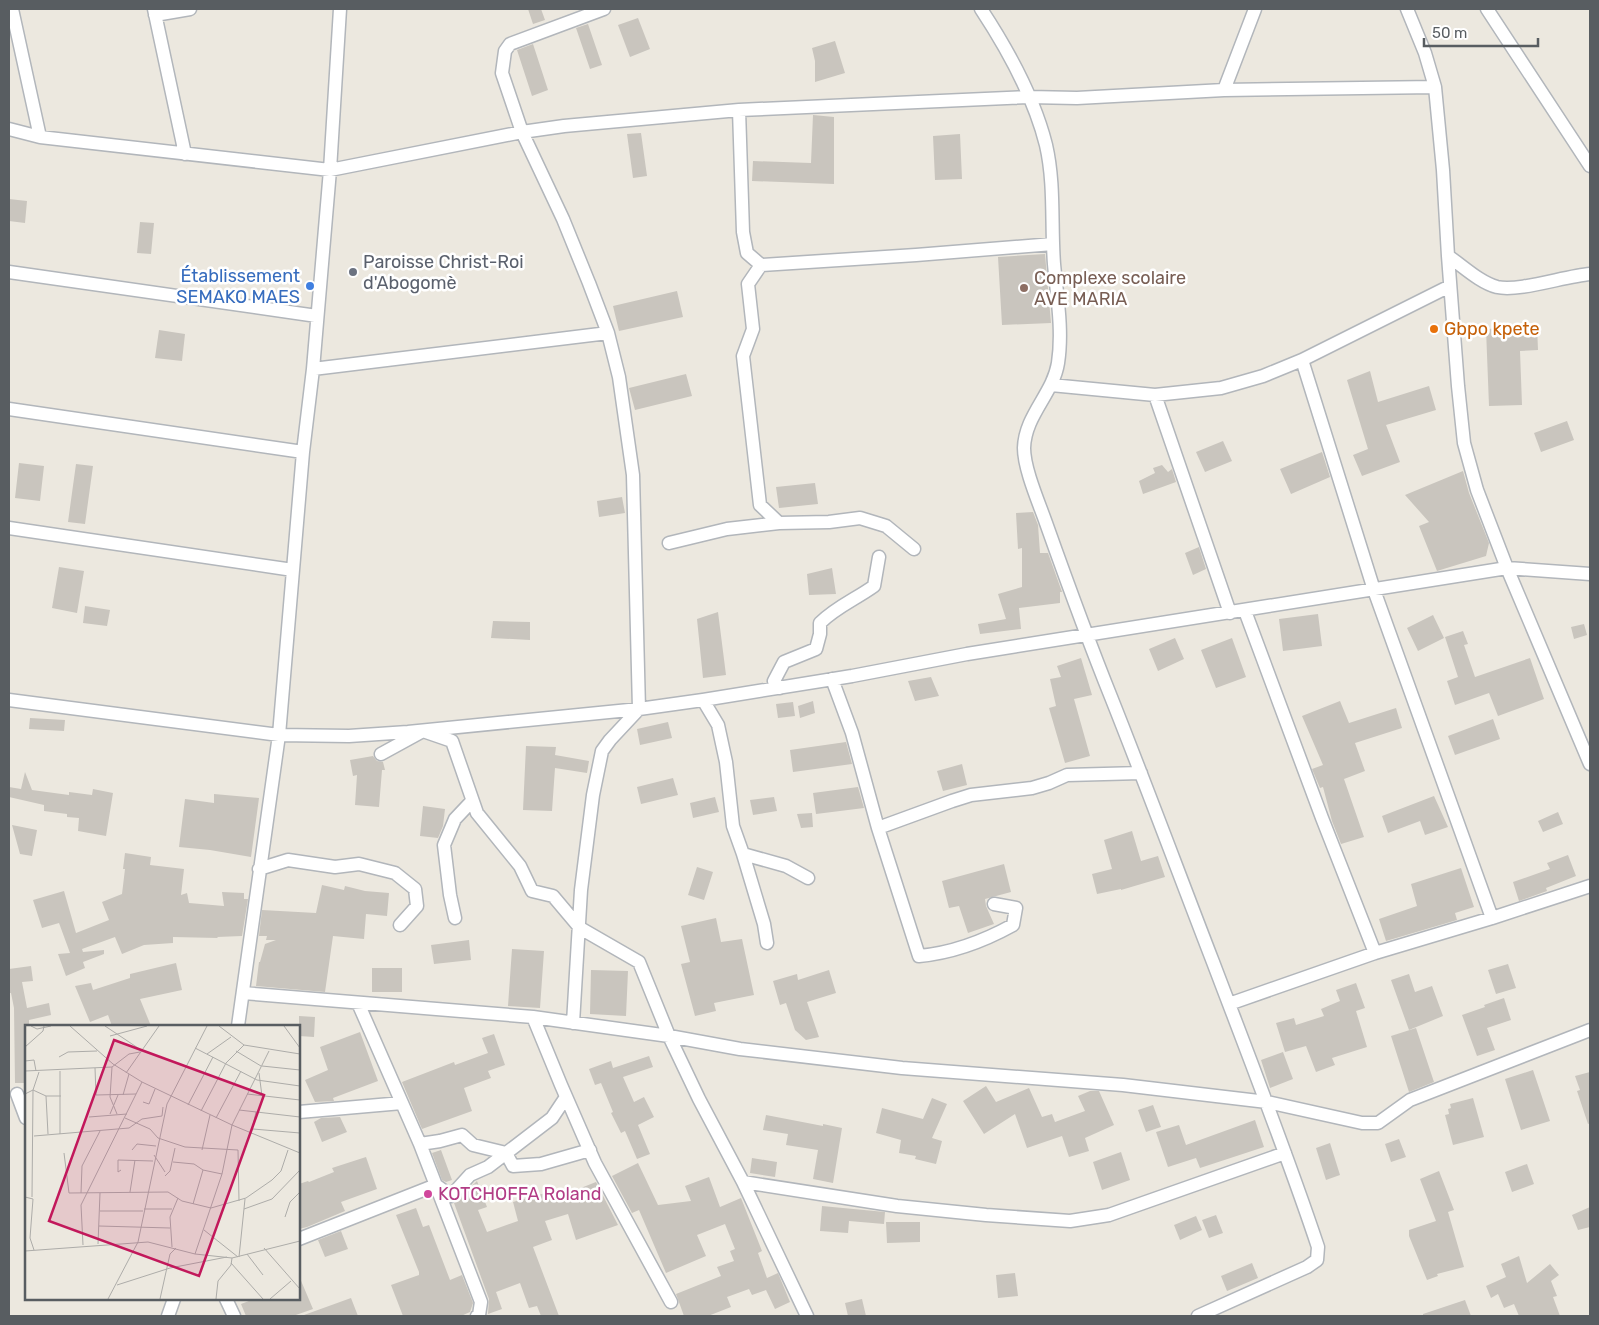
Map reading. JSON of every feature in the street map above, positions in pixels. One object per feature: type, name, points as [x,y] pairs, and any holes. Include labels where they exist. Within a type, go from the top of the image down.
[{"type":"street","points":[[185,154],[154,12],[190,9]]},
{"type":"street","points":[[238,1025],[279,735],[303,452],[313,369],[330,170],[340,9]]},
{"type":"street","points":[[573,1023],[581,890],[588,822],[602,751],[639,709],[633,475],[619,377],[608,333],[563,219],[522,132],[502,73],[505,51],[510,44],[604,9]]},
{"type":"street","points":[[981,9],[1006,48],[1029,97],[1046,145],[1051,186],[1060,346],[1058,368],[1051,385],[1029,424],[1024,449],[1030,476],[1086,634],[1267,1102],[1318,1247],[1317,1260],[1307,1268],[1198,1316]]},
{"type":"street","points":[[1224,90],[1255,9]]},
{"type":"street","points":[[1407,9],[1425,53],[1435,87],[1464,443],[1477,490],[1507,568],[1590,764]]},
{"type":"street","points":[[1487,9],[1590,166]]},
{"type":"street","points":[[12,13],[40,137]]},
{"type":"street","points":[[9,129],[40,137],[330,170],[522,132],[564,126],[739,110],[1029,97],[1077,98],[1224,90],[1435,87]]},
{"type":"street","points":[[739,110],[743,232],[747,253],[761,265],[1053,244]]},
{"type":"street","points":[[1448,256],[1485,282],[1498,287],[1513,288],[1590,274]]},
{"type":"street","points":[[761,265],[748,284],[753,329],[742,356],[760,505],[779,523]]},
{"type":"street","points":[[9,272],[317,316]]},
{"type":"street","points":[[1051,385],[1155,395],[1221,388],[1263,376],[1302,360],[1450,286]]},
{"type":"street","points":[[313,369],[608,333]]},
{"type":"street","points":[[1302,360],[1374,590],[1492,918]]},
{"type":"street","points":[[1155,395],[1230,613]]},
{"type":"street","points":[[9,409],[303,452]]},
{"type":"street","points":[[669,543],[727,529],[779,523],[829,522],[860,518],[886,526],[914,549]]},
{"type":"street","points":[[9,528],[293,570]]},
{"type":"street","points":[[780,688],[774,682],[784,662],[816,650],[820,634],[820,623],[831,612],[856,599],[874,586],[879,557]]},
{"type":"street","points":[[9,700],[279,735],[348,736],[423,731],[639,709],[703,700],[1086,634],[1230,613],[1507,568],[1590,574]]},
{"type":"street","points":[[1245,610],[1322,818],[1375,953]]},
{"type":"street","points":[[832,679],[852,733],[878,828],[919,956],[942,954],[996,934],[1013,925],[1016,908],[994,904]]},
{"type":"street","points":[[703,700],[718,725],[726,762],[733,826],[764,924],[767,943]]},
{"type":"street","points":[[381,754],[423,731],[452,741],[476,813],[520,866],[532,891],[553,896],[580,928],[639,962],[669,1036],[699,1099],[743,1182],[807,1316]]},
{"type":"street","points":[[878,828],[952,801],[971,796],[1032,788],[1067,775],[1141,773]]},
{"type":"street","points":[[455,918],[450,895],[444,845],[455,819],[472,801]]},
{"type":"street","points":[[743,854],[786,866],[808,878]]},
{"type":"street","points":[[259,869],[288,860],[335,867],[360,864],[395,873],[415,889],[417,906],[400,925]]},
{"type":"street","points":[[1229,1004],[1375,953],[1590,886]]},
{"type":"street","points":[[243,993],[534,1017],[669,1036],[740,1049],[902,1068],[1122,1085],[1267,1102],[1362,1123],[1378,1123],[1410,1100],[1590,1030]]},
{"type":"street","points":[[358,1003],[420,1144],[481,1302],[478,1315],[476,1316]]},
{"type":"street","points":[[534,1017],[566,1097],[590,1150],[670,1302]]},
{"type":"street","points":[[17,1094],[25,1115]]},
{"type":"street","points":[[436,1185],[451,1196],[470,1175],[488,1167],[552,1118],[566,1097]]},
{"type":"street","points":[[300,1112],[402,1103]]},
{"type":"street","points":[[420,1144],[462,1135],[473,1145],[506,1153],[514,1166],[541,1164],[590,1150]]},
{"type":"street","points":[[743,1182],[898,1206],[986,1215],[1070,1220],[1109,1215],[1285,1153]]},
{"type":"street","points":[[300,1239],[436,1185]]},
{"type":"street","points":[[168,1316],[174,1300]]},
{"type":"street","points":[[226,1300],[234,1316]]},
{"type":"building","points":[[528,9],[541,9],[545,20],[533,24]]},
{"type":"building","points":[[638,18],[650,49],[630,57],[618,25]]},
{"type":"building","points":[[588,24],[602,65],[590,69],[576,28]]},
{"type":"building","points":[[835,41],[845,73],[815,82],[815,61],[812,48]]},
{"type":"building","points":[[533,44],[548,90],[532,96],[517,50]]},
{"type":"building","points":[[813,115],[834,117],[834,184],[752,181],[753,161],[811,163]]},
{"type":"building","points":[[641,133],[647,176],[633,178],[627,134]]},
{"type":"building","points":[[960,134],[962,179],[935,180],[933,136]]},
{"type":"building","points":[[9,199],[27,201],[25,223],[9,221]]},
{"type":"building","points":[[140,222],[154,223],[151,254],[137,253]]},
{"type":"building","points":[[1045,254],[1051,323],[1002,325],[998,257]]},
{"type":"building","points":[[677,291],[683,317],[619,331],[613,306]]},
{"type":"building","points":[[1537,326],[1538,350],[1520,351],[1522,405],[1489,406],[1486,329]]},
{"type":"building","points":[[159,330],[185,334],[182,361],[155,358]]},
{"type":"building","points":[[1370,371],[1378,402],[1429,386],[1436,410],[1386,425],[1400,462],[1362,476],[1353,455],[1368,449],[1347,380]]},
{"type":"building","points":[[686,374],[692,396],[635,410],[629,388]]},
{"type":"building","points":[[1567,421],[1574,440],[1541,452],[1534,433]]},
{"type":"building","points":[[1223,441],[1232,461],[1205,472],[1196,452]]},
{"type":"building","points":[[1322,452],[1330,477],[1291,494],[1280,469]]},
{"type":"building","points":[[19,463],[44,466],[40,501],[15,498]]},
{"type":"building","points":[[76,464],[93,466],[85,524],[68,522]]},
{"type":"building","points":[[1162,465],[1168,472],[1172,469],[1176,482],[1143,494],[1139,481],[1155,473],[1153,468]]},
{"type":"building","points":[[1463,471],[1469,493],[1489,543],[1486,556],[1437,571],[1419,526],[1429,522],[1405,495]]},
{"type":"building","points":[[815,483],[818,504],[779,508],[776,487]]},
{"type":"building","points":[[622,497],[625,513],[599,517],[597,501]]},
{"type":"building","points":[[1033,512],[1038,525],[1040,553],[1048,553],[1062,592],[1060,592],[1060,603],[1019,608],[1021,629],[980,634],[978,624],[1006,619],[998,594],[1022,587],[1022,548],[1018,549],[1016,513]]},
{"type":"building","points":[[1199,547],[1206,569],[1193,575],[1185,553]]},
{"type":"building","points":[[59,567],[84,571],[77,613],[52,608]]},
{"type":"building","points":[[832,568],[836,594],[809,595],[807,574]]},
{"type":"building","points":[[85,606],[110,610],[107,626],[83,623]]},
{"type":"building","points":[[718,612],[726,675],[703,678],[697,619]]},
{"type":"building","points":[[1318,614],[1322,646],[1283,651],[1279,619]]},
{"type":"building","points":[[1433,615],[1444,638],[1418,651],[1407,628]]},
{"type":"building","points":[[493,621],[530,622],[530,640],[491,638]]},
{"type":"building","points":[[1584,624],[1587,635],[1574,639],[1571,627]]},
{"type":"building","points":[[1463,631],[1468,644],[1464,645],[1475,677],[1530,658],[1544,699],[1498,716],[1489,693],[1455,705],[1447,681],[1458,677],[1445,637]]},
{"type":"building","points":[[1175,638],[1184,659],[1158,671],[1149,649]]},
{"type":"building","points":[[1232,638],[1246,677],[1216,688],[1201,650]]},
{"type":"building","points":[[1081,658],[1092,695],[1074,699],[1090,756],[1065,763],[1049,708],[1056,706],[1050,679],[1061,677],[1057,666]]},
{"type":"building","points":[[931,677],[939,696],[915,701],[908,681]]},
{"type":"building","points":[[813,701],[815,713],[800,718],[798,706]]},
{"type":"building","points":[[1340,701],[1349,723],[1396,708],[1402,728],[1355,743],[1365,771],[1344,779],[1364,837],[1341,844],[1332,821],[1323,787],[1320,788],[1312,769],[1323,765],[1302,716]]},
{"type":"building","points":[[793,702],[795,716],[778,718],[776,704]]},
{"type":"building","points":[[30,718],[65,720],[64,731],[29,729]]},
{"type":"building","points":[[1493,719],[1500,739],[1455,755],[1448,736]]},
{"type":"building","points":[[668,722],[672,738],[640,745],[637,729]]},
{"type":"building","points":[[846,742],[852,764],[793,772],[790,750]]},
{"type":"building","points":[[526,746],[556,747],[555,755],[589,761],[587,773],[555,768],[552,811],[523,810]]},
{"type":"building","points":[[373,756],[377,761],[383,762],[385,770],[382,770],[379,807],[355,805],[357,775],[353,776],[350,760]]},
{"type":"building","points":[[962,764],[967,785],[943,791],[937,771]]},
{"type":"building","points":[[25,772],[32,790],[69,795],[69,792],[92,795],[93,789],[113,793],[106,836],[78,831],[79,818],[67,817],[67,814],[44,811],[44,805],[9,797],[9,787],[21,789]]},
{"type":"building","points":[[673,778],[678,795],[641,804],[637,787]]},
{"type":"building","points":[[858,787],[864,808],[816,814],[813,793]]},
{"type":"building","points":[[214,794],[259,798],[251,857],[179,847],[185,799],[214,803]]},
{"type":"building","points":[[1434,796],[1448,827],[1425,835],[1420,821],[1388,833],[1382,816]]},
{"type":"building","points":[[715,797],[719,812],[693,818],[690,803]]},
{"type":"building","points":[[774,797],[777,811],[753,815],[750,800]]},
{"type":"building","points":[[423,806],[445,809],[443,826],[438,838],[420,836]]},
{"type":"building","points":[[1558,812],[1563,824],[1543,832],[1538,821]]},
{"type":"building","points":[[812,813],[813,827],[801,828],[797,814]]},
{"type":"building","points":[[12,825],[37,830],[32,856],[20,854]]},
{"type":"building","points":[[1132,831],[1141,861],[1158,856],[1165,877],[1121,890],[1097,894],[1092,874],[1112,869],[1104,840]]},
{"type":"building","points":[[125,853],[151,857],[150,865],[184,869],[181,895],[187,893],[189,903],[224,906],[222,892],[244,893],[244,899],[248,899],[242,936],[218,938],[173,937],[173,943],[144,945],[122,954],[115,937],[82,949],[83,952],[104,950],[104,954],[83,962],[85,968],[66,976],[58,954],[70,953],[59,923],[42,928],[33,900],[64,891],[76,933],[109,920],[102,902],[122,894]]},
{"type":"building","points":[[1568,855],[1576,876],[1546,888],[1547,891],[1519,901],[1513,882],[1550,869],[1547,863]]},
{"type":"building","points":[[1004,864],[1011,892],[985,899],[994,924],[968,933],[959,906],[949,908],[942,881]]},
{"type":"building","points":[[697,867],[713,872],[704,900],[688,895]]},
{"type":"building","points":[[1461,868],[1474,907],[1455,913],[1457,920],[1386,941],[1379,919],[1417,906],[1411,884]]},
{"type":"building","points":[[322,885],[344,890],[345,886],[365,891],[389,893],[387,916],[366,914],[364,939],[333,936],[325,992],[256,986],[259,962],[265,944],[276,940],[266,940],[267,936],[259,936],[262,910],[316,913]]},
{"type":"building","points":[[716,918],[721,942],[742,939],[754,995],[714,1003],[716,1011],[695,1016],[681,964],[690,962],[681,926]]},
{"type":"building","points":[[469,940],[471,960],[434,964],[431,945]]},
{"type":"building","points":[[512,949],[544,951],[540,1008],[508,1006]]},
{"type":"building","points":[[176,963],[182,990],[140,999],[151,1025],[112,1025],[108,1015],[90,1022],[75,986],[91,983],[93,990],[130,978],[130,974]]},
{"type":"building","points":[[1508,964],[1516,988],[1496,994],[1488,970]]},
{"type":"building","points":[[31,966],[33,981],[22,982],[27,1008],[49,1003],[51,1015],[29,1020],[29,1025],[25,1025],[25,1083],[15,1083],[14,1008],[11,993],[9,993],[9,969]]},
{"type":"building","points":[[372,968],[402,968],[402,992],[372,992]]},
{"type":"building","points":[[591,970],[628,971],[626,1016],[590,1014]]},
{"type":"building","points":[[829,970],[836,993],[807,1002],[819,1037],[806,1040],[795,1030],[786,1003],[780,1005],[773,981],[797,974],[798,980]]},
{"type":"building","points":[[1409,974],[1415,992],[1432,986],[1443,1016],[1409,1030],[1391,980]]},
{"type":"building","points":[[1356,983],[1365,1008],[1356,1011],[1367,1047],[1332,1058],[1335,1065],[1316,1072],[1306,1046],[1285,1052],[1276,1023],[1294,1018],[1296,1025],[1324,1016],[1321,1009],[1340,1001],[1336,990]]},
{"type":"building","points":[[1504,998],[1511,1020],[1487,1028],[1495,1050],[1477,1056],[1462,1015]]},
{"type":"building","points":[[299,1016],[315,1017],[314,1037],[300,1036]]},
{"type":"building","points":[[1416,1028],[1434,1082],[1409,1092],[1391,1036]]},
{"type":"building","points":[[360,1032],[378,1081],[333,1098],[334,1101],[315,1102],[305,1080],[328,1070],[320,1047]]},
{"type":"building","points":[[494,1034],[505,1065],[488,1071],[491,1078],[464,1088],[472,1111],[422,1129],[402,1082],[454,1062],[455,1065],[488,1053],[482,1038]]},
{"type":"building","points":[[1283,1052],[1293,1079],[1270,1088],[1261,1060]]},
{"type":"building","points":[[649,1056],[653,1067],[623,1077],[634,1102],[644,1097],[654,1117],[638,1125],[650,1154],[637,1159],[625,1131],[621,1133],[611,1113],[613,1112],[601,1083],[595,1085],[589,1069],[611,1061],[613,1068]]},
{"type":"building","points":[[1533,1070],[1550,1121],[1521,1130],[1505,1079]]},
{"type":"building","points":[[1590,1072],[1590,1123],[1588,1124],[1577,1091],[1580,1090],[1575,1076]]},
{"type":"building","points":[[986,1086],[996,1102],[1029,1088],[1042,1117],[1052,1114],[1055,1122],[1085,1111],[1078,1096],[1090,1091],[1099,1091],[1114,1125],[1085,1138],[1089,1151],[1069,1157],[1062,1136],[1027,1148],[1015,1114],[984,1134],[963,1101]]},
{"type":"building","points":[[932,1098],[947,1104],[932,1138],[942,1141],[936,1164],[915,1159],[916,1156],[899,1153],[901,1140],[876,1133],[882,1108],[923,1119]]},
{"type":"building","points":[[1473,1098],[1484,1137],[1453,1145],[1445,1115],[1449,1114],[1450,1104]]},
{"type":"building","points":[[1153,1105],[1161,1127],[1146,1132],[1138,1110]]},
{"type":"building","points":[[766,1115],[842,1128],[833,1183],[813,1179],[818,1150],[786,1145],[788,1134],[763,1130]]},
{"type":"building","points":[[340,1117],[347,1132],[322,1142],[314,1122],[321,1118]]},
{"type":"building","points":[[1255,1120],[1264,1147],[1200,1168],[1196,1158],[1168,1167],[1156,1132],[1179,1125],[1186,1145]]},
{"type":"building","points":[[1399,1139],[1406,1157],[1391,1162],[1385,1144]]},
{"type":"building","points":[[1330,1143],[1340,1175],[1326,1180],[1316,1148]]},
{"type":"building","points":[[441,1150],[452,1180],[446,1182],[442,1180],[432,1153]]},
{"type":"building","points":[[1121,1152],[1130,1180],[1102,1190],[1093,1162]]},
{"type":"building","points":[[366,1157],[377,1189],[341,1202],[345,1211],[300,1229],[300,1184],[334,1172],[332,1168]]},
{"type":"building","points":[[752,1158],[777,1162],[775,1177],[750,1173]]},
{"type":"building","points":[[638,1163],[658,1205],[691,1201],[685,1186],[709,1177],[720,1207],[741,1198],[762,1251],[758,1253],[767,1278],[778,1273],[790,1302],[775,1309],[766,1290],[752,1295],[749,1289],[727,1297],[731,1307],[708,1316],[684,1316],[676,1294],[721,1276],[717,1267],[734,1261],[730,1251],[735,1249],[725,1224],[697,1235],[706,1256],[666,1273],[639,1210],[632,1213],[612,1176]]},
{"type":"building","points":[[1527,1164],[1534,1184],[1512,1192],[1505,1172]]},
{"type":"building","points":[[1439,1171],[1454,1210],[1448,1212],[1464,1267],[1437,1274],[1438,1276],[1427,1280],[1409,1236],[1409,1230],[1436,1221],[1420,1179]]},
{"type":"building","points":[[477,1181],[487,1207],[478,1210],[487,1232],[518,1221],[513,1202],[556,1190],[558,1197],[596,1182],[618,1225],[576,1240],[568,1214],[545,1221],[552,1240],[533,1247],[559,1316],[541,1316],[537,1306],[529,1308],[520,1283],[496,1292],[502,1309],[488,1314],[489,1299],[454,1203]]},
{"type":"building","points":[[822,1206],[885,1212],[884,1224],[849,1221],[848,1233],[820,1231]]},
{"type":"building","points":[[1590,1207],[1590,1227],[1578,1230],[1572,1215]]},
{"type":"building","points":[[416,1208],[423,1227],[429,1225],[450,1280],[462,1275],[473,1303],[470,1312],[461,1316],[403,1316],[391,1285],[419,1275],[419,1272],[396,1215]]},
{"type":"building","points":[[1216,1215],[1223,1233],[1209,1238],[1202,1220]]},
{"type":"building","points":[[1196,1216],[1202,1230],[1180,1240],[1174,1225]]},
{"type":"building","points":[[886,1222],[920,1222],[920,1242],[887,1243]]},
{"type":"building","points":[[341,1231],[348,1249],[325,1257],[318,1240]]},
{"type":"building","points":[[1519,1256],[1527,1283],[1550,1264],[1559,1275],[1551,1281],[1557,1296],[1553,1297],[1560,1316],[1519,1316],[1514,1304],[1504,1308],[1498,1294],[1491,1298],[1486,1286],[1506,1277],[1501,1264]]},
{"type":"building","points":[[1252,1263],[1258,1278],[1227,1291],[1221,1276]]},
{"type":"building","points":[[1015,1273],[1018,1296],[998,1298],[996,1275]]},
{"type":"building","points":[[300,1278],[313,1309],[293,1316],[246,1316],[241,1304],[251,1300],[300,1300]]},
{"type":"building","points":[[351,1298],[358,1316],[304,1315]]},
{"type":"building","points":[[862,1299],[866,1316],[848,1316],[845,1303]]},
{"type":"building","points":[[1465,1300],[1471,1316],[1423,1316],[1423,1314]]},
{"type":"place","name":"Paroisse Christ-Roi d'Abogomè","points":[[353,272]]},
{"type":"place","name":"Établissement SEMAKO MAES","points":[[310,286]]},
{"type":"place","name":"Complexe scolaire AVE MARIA","points":[[1024,288]]},
{"type":"place","name":"Gbpo kpete","points":[[1434,329]]},
{"type":"place","name":"KOTCHOFFA Roland","points":[[428,1194]]}]
